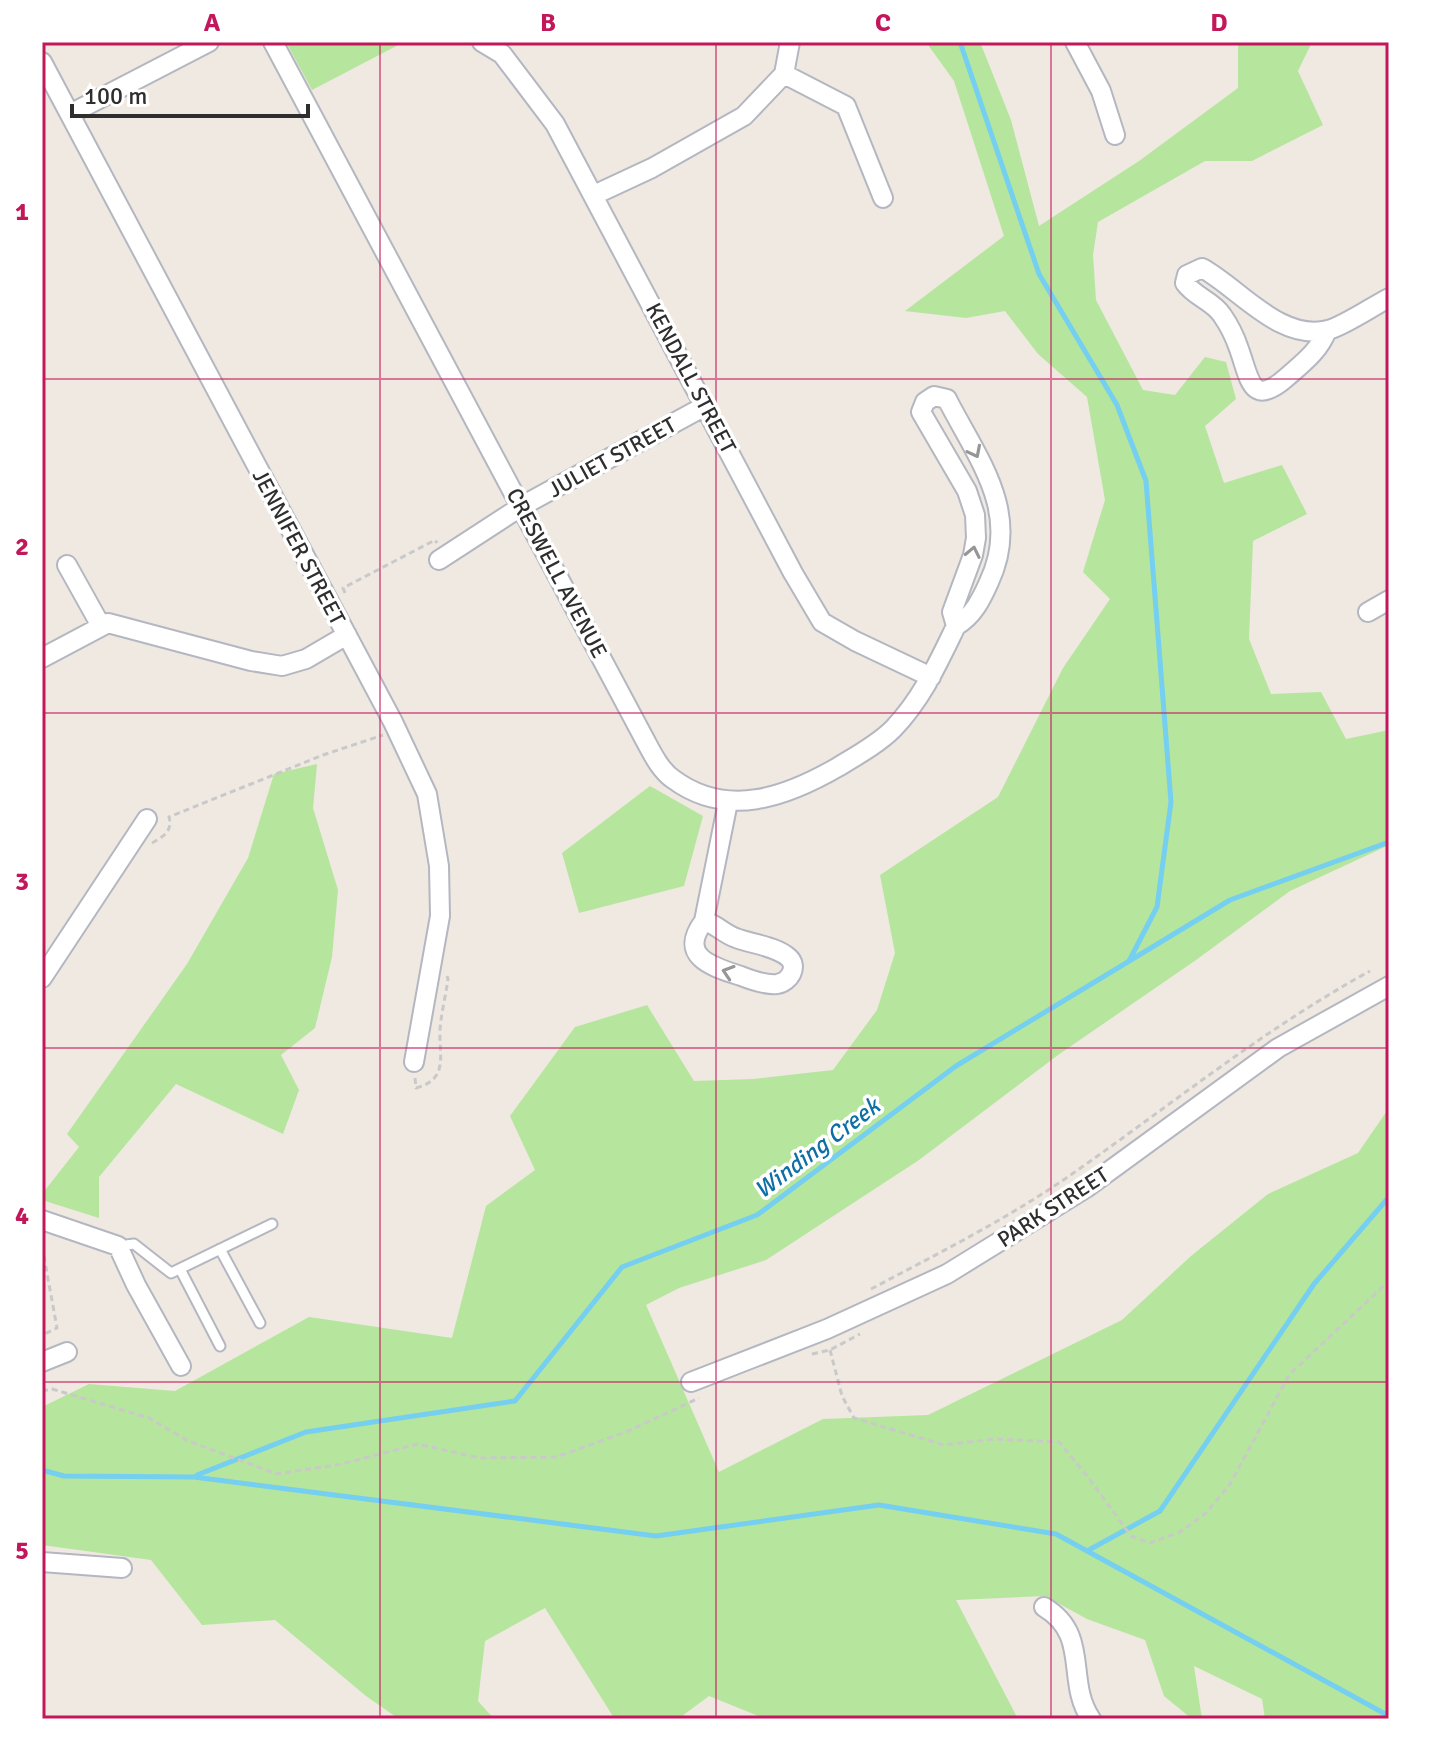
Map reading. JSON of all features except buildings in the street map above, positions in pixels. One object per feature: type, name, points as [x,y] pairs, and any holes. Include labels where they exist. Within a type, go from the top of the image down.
[{"type":"street","points":[[70,114],[209,42]]},
{"type":"street","name":"CRESWELL AVENUE","points":[[273,42],[655,759],[671,778],[728,802],[761,800],[806,786],[855,757],[890,732],[914,704],[956,626],[966,620],[980,602],[998,563],[1002,541],[1001,520],[993,488],[949,403],[943,397],[934,396],[925,402],[921,412],[962,481],[975,515],[973,555],[952,612],[956,626]]},
{"type":"street","name":"KENDALL STREET","points":[[482,42],[502,54],[555,124],[793,573],[822,622],[931,677]]},
{"type":"street","points":[[594,195],[652,168],[744,116],[784,74],[790,42]]},
{"type":"street","points":[[1075,42],[1101,91],[1115,135]]},
{"type":"street","name":"JENNIFER STREET","points":[[42,62],[347,635],[427,794],[439,866],[440,916],[414,1062]]},
{"type":"street","points":[[784,74],[846,106],[883,198]]},
{"type":"street","points":[[1327,330],[1322,343],[1281,383],[1264,392],[1257,390],[1250,383],[1224,317],[1208,301],[1189,289],[1185,283],[1187,275],[1202,268],[1219,277],[1262,313],[1283,325],[1304,329],[1327,330],[1389,298]]},
{"type":"street","name":"JULIET STREET","points":[[439,560],[522,506],[705,406]]},
{"type":"street","points":[[67,565],[101,626]]},
{"type":"street","points":[[1368,612],[1389,600]]},
{"type":"street","points":[[42,658],[108,623],[251,661],[282,666],[306,659],[347,635]]},
{"type":"street","points":[[704,921],[732,937],[786,955],[793,966],[790,977],[778,984],[771,984],[705,963],[699,958],[695,940],[697,930],[704,921],[728,802]]},
{"type":"street","points":[[42,978],[147,819]]},
{"type":"street","name":"PARK STREET","points":[[691,1382],[814,1344],[947,1274],[1086,1188],[1278,1048],[1389,986]]},
{"type":"street","points":[[42,1220],[118,1246],[181,1366]]},
{"type":"street","points":[[42,1362],[67,1352]]},
{"type":"street","points":[[42,1562],[122,1568]]},
{"type":"street","points":[[1044,1607],[1056,1614],[1067,1627],[1083,1706],[1091,1719]]},
{"type":"lane","points":[[118,1246],[134,1244],[171,1273],[272,1224]]},
{"type":"lane","points":[[220,1249],[260,1323]]},
{"type":"lane","points":[[180,1269],[220,1346]]},
{"type":"path","points":[[343,588],[435,540]]},
{"type":"path","points":[[143,849],[166,834],[171,822],[169,817],[323,755],[383,735],[388,744]]},
{"type":"path","points":[[871,1289],[1059,1183],[1284,1021],[1370,971]]},
{"type":"path","points":[[42,1246],[57,1328],[42,1335]]},
{"type":"path","points":[[830,1350],[842,1396],[854,1418],[944,1445],[994,1439],[1059,1442],[1131,1536],[1150,1543],[1180,1532],[1206,1513],[1230,1484],[1289,1375],[1389,1281]]},
{"type":"path","points":[[42,1391],[52,1389],[149,1418],[188,1441],[277,1474],[342,1464],[418,1444],[480,1458],[556,1457],[626,1432],[672,1408],[693,1401]]},
{"type":"green space","points":[[286,42],[404,42],[312,90]]},
{"type":"green space","points":[[926,42],[980,42],[1011,120],[1039,226],[1139,161],[1238,88],[1238,42],[1312,42],[1298,71],[1323,125],[1252,161],[1205,161],[1098,222],[1093,255],[1096,300],[1143,390],[1175,395],[1205,357],[1226,362],[1236,399],[1205,426],[1224,483],[1282,465],[1307,514],[1253,541],[1249,639],[1271,694],[1321,692],[1346,739],[1389,730],[1389,845],[1290,891],[1058,1055],[919,1160],[766,1260],[679,1288],[646,1305],[719,1472],[823,1419],[928,1415],[1122,1320],[1191,1256],[1268,1194],[1358,1153],[1389,1108],[1389,1719],[1265,1719],[1262,1699],[1194,1666],[1202,1719],[1192,1719],[1164,1696],[1145,1640],[1087,1619],[1045,1596],[956,1600],[1018,1719],[766,1719],[709,1696],[678,1719],[614,1718],[545,1608],[485,1641],[478,1701],[494,1719],[399,1719],[366,1696],[275,1620],[202,1625],[151,1560],[42,1545],[42,1407],[89,1384],[175,1391],[309,1317],[452,1338],[486,1206],[535,1170],[510,1116],[575,1027],[647,1005],[694,1081],[754,1079],[833,1070],[877,1010],[895,953],[880,875],[998,797],[1063,668],[1110,599],[1083,572],[1105,500],[1087,397],[1038,354],[1005,311],[966,318],[905,311],[1004,236],[954,81]]},
{"type":"green space","points":[[317,764],[313,808],[338,890],[332,957],[315,1028],[281,1055],[299,1090],[283,1134],[176,1084],[99,1177],[99,1218],[42,1200],[42,1194],[79,1147],[67,1134],[187,964],[248,858],[274,774]]},
{"type":"green space","points":[[650,786],[703,816],[684,886],[579,913],[562,853]]},
{"type":"waterway","points":[[960,42],[1039,274],[1117,405],[1146,481],[1171,802],[1157,907],[1129,961]]},
{"type":"waterway","name":"Winding Creek","points":[[197,1475],[306,1432],[515,1401],[622,1267],[757,1215],[956,1066],[1230,900],[1389,842]]},
{"type":"waterway","points":[[1087,1551],[1160,1511],[1314,1284],[1389,1197]]},
{"type":"waterway","points":[[42,1470],[64,1476],[194,1477],[656,1536],[879,1505],[1056,1534],[1389,1716]]}]
